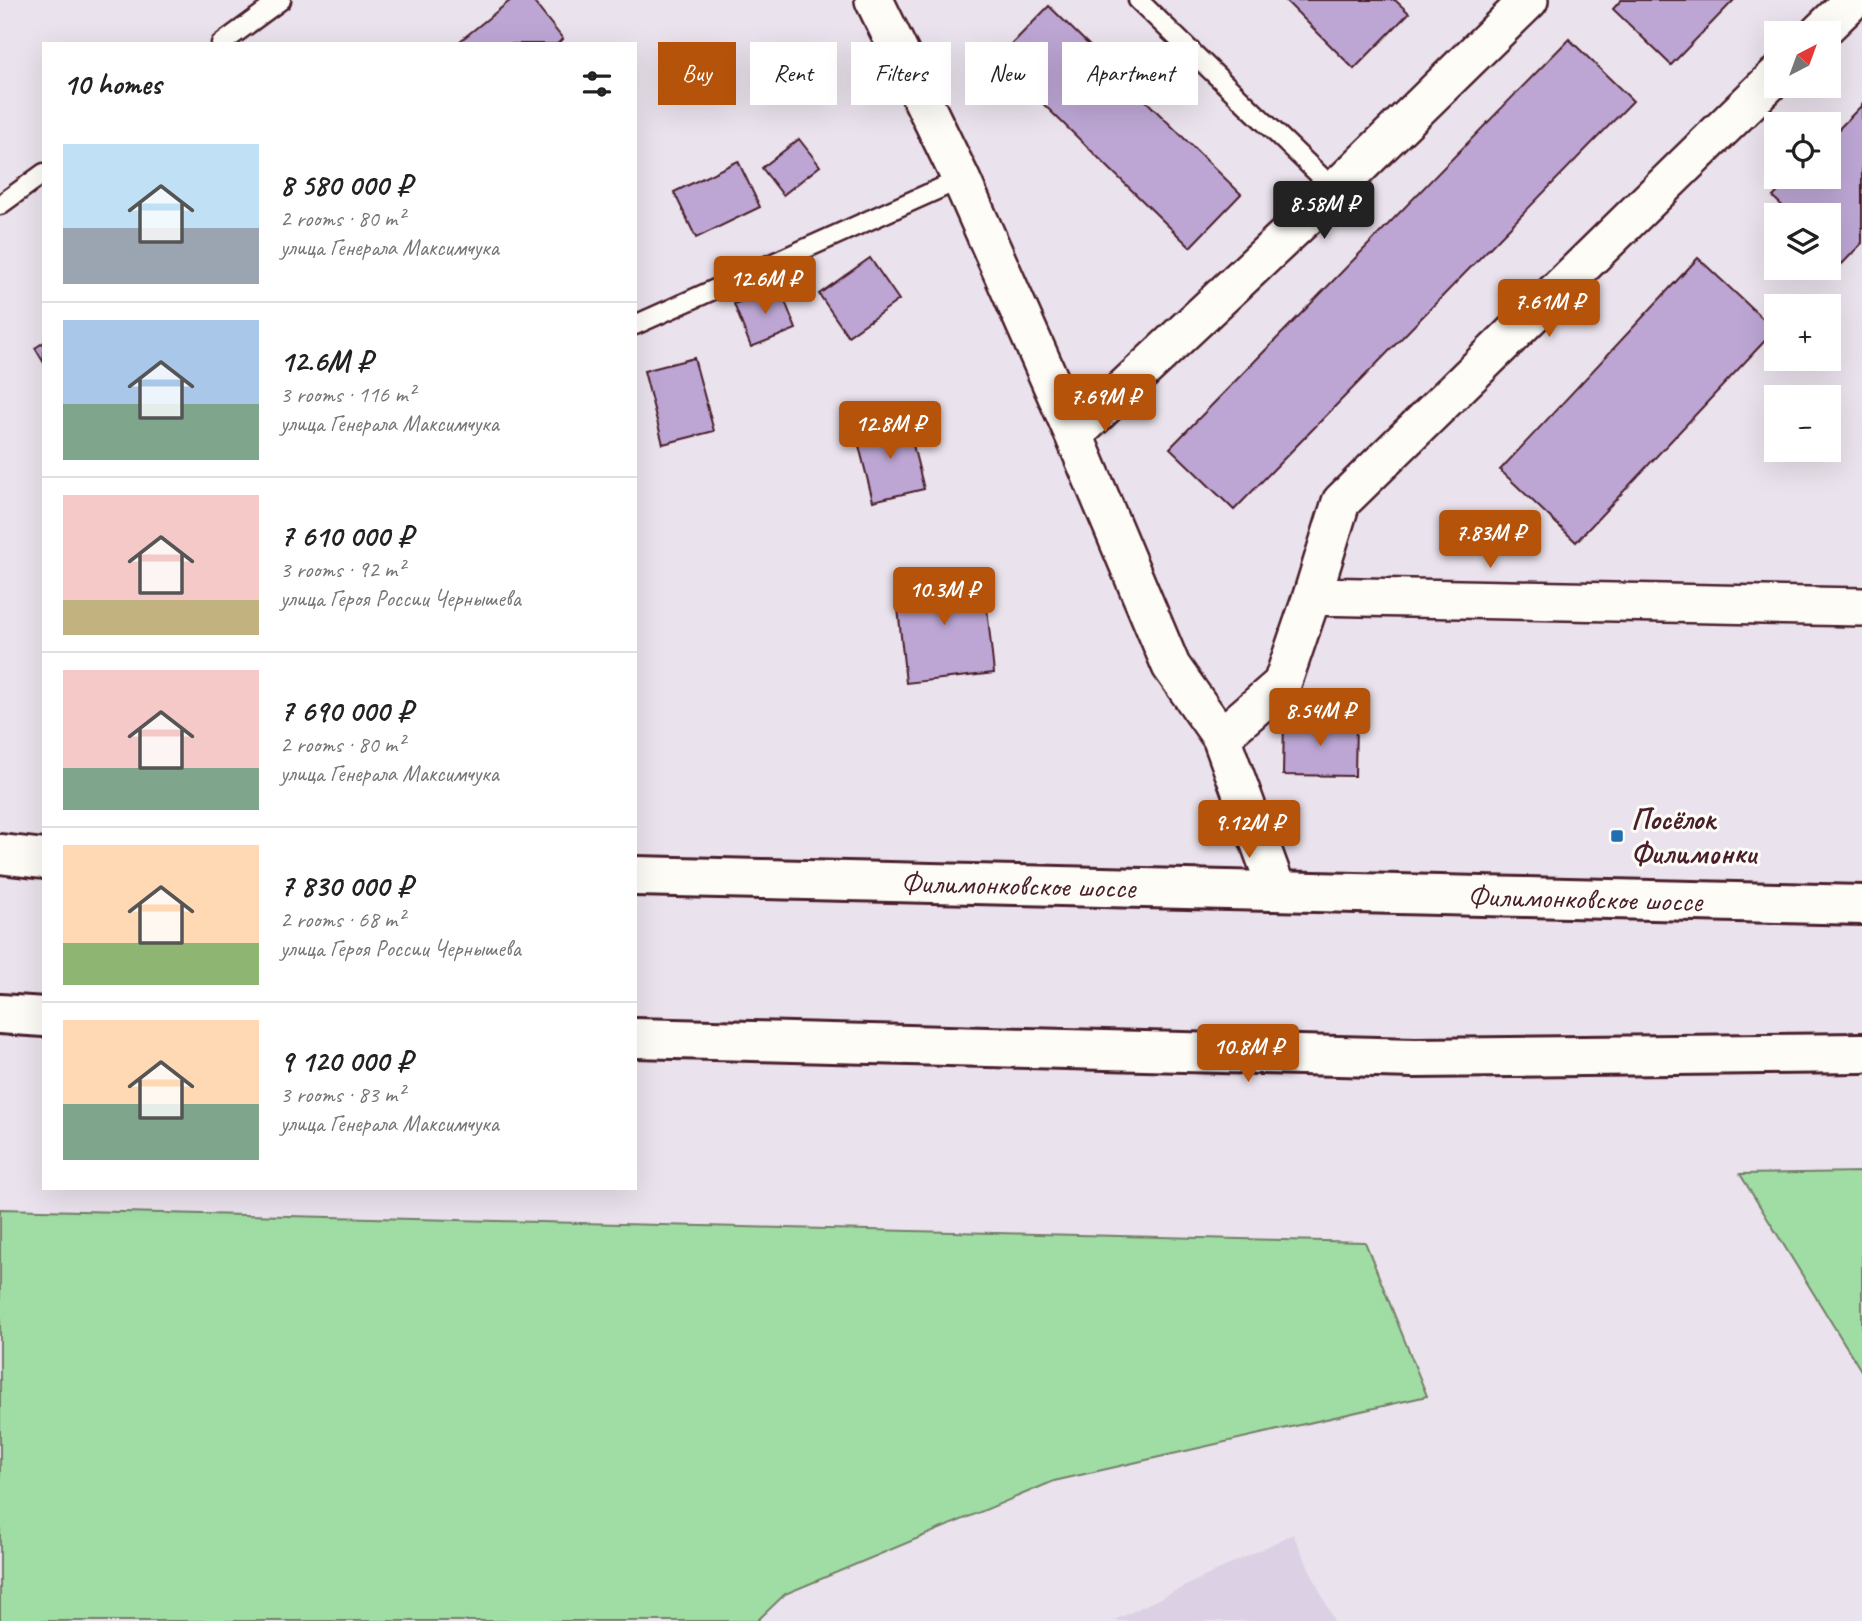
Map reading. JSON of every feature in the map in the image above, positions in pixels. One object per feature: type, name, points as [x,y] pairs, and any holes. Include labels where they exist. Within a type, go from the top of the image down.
[{"type":"main road","points":[[0,854],[42,859]]},
{"type":"main road","name":"Филимонковское шоссе","points":[[637,876],[1862,905]]},
{"type":"main road","points":[[0,1014],[42,1017]]},
{"type":"main road","points":[[637,1038],[1415,1058],[1862,1053]]},
{"type":"street","points":[[874,0],[961,179],[1074,435],[1171,666],[1222,737],[1277,890]]},
{"type":"street","points":[[1074,435],[1335,190],[1529,0]]},
{"type":"street","points":[[1831,21],[1853,0]]},
{"type":"street","points":[[1222,737],[1282,684],[1341,502],[1764,88]]},
{"type":"street","points":[[1312,596],[1862,607]]},
{"type":"lane","points":[[224,42],[281,0]]},
{"type":"lane","points":[[1138,0],[1335,190]]},
{"type":"lane","points":[[0,205],[42,174]]},
{"type":"lane","points":[[637,324],[961,179]]},
{"type":"shaded area","points":[[1293,1534],[1334,1621],[1113,1621]]},
{"type":"green space","points":[[1862,1172],[1862,1372],[1740,1174]]},
{"type":"green space","points":[[0,1209],[1365,1242],[1427,1396],[1054,1481],[785,1594],[757,1621],[0,1621]]},
{"type":"building","points":[[511,0],[532,0],[563,39],[559,42],[460,41]]},
{"type":"building","points":[[1285,0],[1395,0],[1409,13],[1354,69]]},
{"type":"building","points":[[1621,0],[1734,0],[1671,65],[1613,9]]},
{"type":"building","points":[[1049,6],[1086,42],[1062,42],[1062,105],[1150,105],[1241,194],[1190,247],[1044,105],[1048,105],[1048,42],[1014,42]]},
{"type":"building","points":[[1569,39],[1633,101],[1234,510],[1170,448]]},
{"type":"building","points":[[1862,105],[1862,243],[1842,264],[1841,203],[1779,203],[1773,197],[1781,189],[1841,189],[1841,127]]},
{"type":"building","points":[[799,139],[820,166],[783,195],[762,168]]},
{"type":"building","points":[[738,161],[760,207],[696,238],[674,192]]},
{"type":"building","points":[[870,258],[899,300],[848,336],[819,294]]},
{"type":"building","points":[[1698,258],[1764,320],[1764,342],[1576,542],[1500,470]]},
{"type":"building","points":[[779,286],[796,329],[751,347],[734,304]]},
{"type":"building","points":[[42,343],[42,360],[35,348]]},
{"type":"building","points":[[694,358],[714,431],[663,444],[644,371]]},
{"type":"building","points":[[907,421],[924,489],[873,501],[856,434]]},
{"type":"building","points":[[983,571],[994,673],[906,683],[895,580]]},
{"type":"building","points":[[1284,720],[1356,721],[1355,776],[1283,775]]},
{"type":"place","name":"Посёлок Филимонки","points":[[1617,836]]}]
